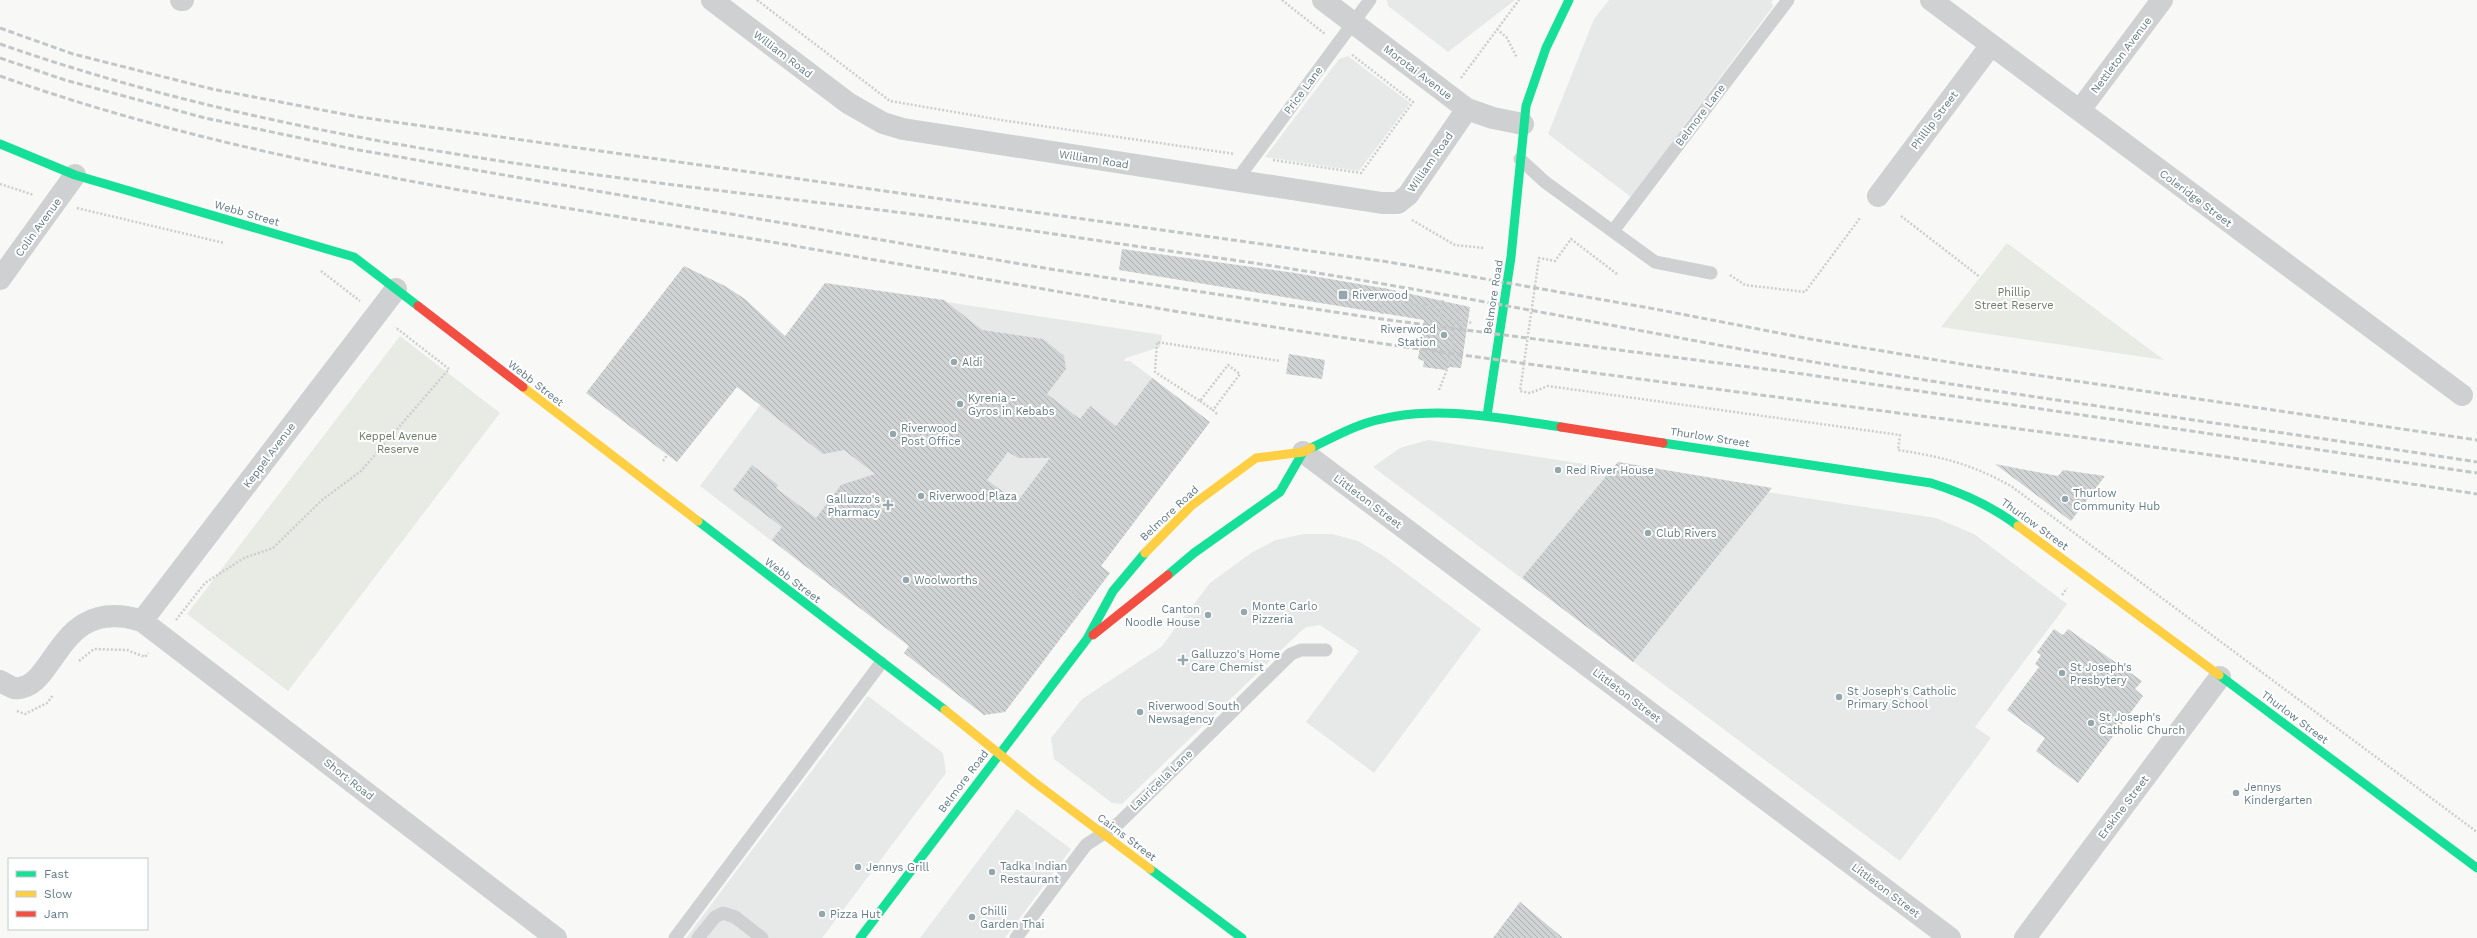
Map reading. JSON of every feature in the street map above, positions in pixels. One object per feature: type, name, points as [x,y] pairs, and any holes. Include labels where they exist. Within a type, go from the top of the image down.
[{"type":"street","name":"William Road","points":[[712,0],[848,103],[884,123],[903,129],[1382,204],[1398,203],[1408,195],[1467,109]]},
{"type":"street","name":"Morotai Avenue","points":[[1322,0],[1467,109],[1493,118],[1523,124]]},
{"type":"street","name":"Belmore Road","points":[[860,938],[1087,639],[1113,591],[1147,550],[1191,506],[1256,458],[1303,452],[1358,426],[1396,416],[1427,413],[1487,416],[1511,257],[1523,124],[1537,69],[1569,0]]},
{"type":"street","name":"Coleridge Street","points":[[1931,0],[2080,110],[2259,246],[2462,395]]},
{"type":"street","name":"Nettleton Avenue","points":[[2080,110],[2162,0]]},
{"type":"street","name":"Phillip Street","points":[[1878,196],[1990,44]]},
{"type":"street","name":"Webb Street","points":[[0,144],[75,175],[354,257],[999,754]]},
{"type":"street","name":"Colin Avenue","points":[[0,279],[75,175]]},
{"type":"street","name":"Keppel Avenue","points":[[142,621],[396,289]]},
{"type":"street","name":"Thurlow Street","points":[[1487,416],[1930,483],[1961,492],[2004,515],[2477,868]]},
{"type":"street","name":"Belmore Road","points":[[1087,639],[1128,609],[1194,553],[1280,492],[1303,452]]},
{"type":"street","name":"Littleton Street","points":[[1303,452],[1950,938]]},
{"type":"street","points":[[0,681],[15,688],[30,684],[72,632],[91,620],[108,615],[124,616],[142,621]]},
{"type":"street","name":"Short Road","points":[[142,621],[556,938]]},
{"type":"street","name":"Erskine Street","points":[[2025,938],[2220,677]]},
{"type":"street","name":"Cairns Street","points":[[999,754],[1242,938]]},
{"type":"lane","name":"Price Lane","points":[[1236,181],[1370,0]]},
{"type":"lane","name":"Belmore Lane","points":[[1613,231],[1788,0]]},
{"type":"lane","points":[[1520,159],[1546,182],[1655,262],[1711,273]]},
{"type":"lane","name":"Lauricella Lane","points":[[1016,938],[1086,844],[1119,823],[1291,654],[1301,650],[1326,650]]},
{"type":"lane","points":[[676,938],[881,662]]},
{"type":"lane","points":[[698,938],[715,917],[723,912],[735,917],[762,938]]},
{"type":"path","points":[[757,0],[890,101],[1001,120],[1361,173],[1414,102],[1282,0]]},
{"type":"path","points":[[1464,73],[1519,0]]},
{"type":"path","points":[[1497,29],[1507,38],[1517,58]]},
{"type":"path","points":[[0,184],[55,202],[230,244]]},
{"type":"path","points":[[1398,203],[1414,222],[1455,245],[1484,248]]},
{"type":"path","points":[[1901,216],[1980,277]]},
{"type":"path","points":[[1730,275],[1745,285],[1805,292],[1860,218]]},
{"type":"path","points":[[1520,391],[1539,258],[1555,261],[1571,239],[1617,274]]},
{"type":"path","points":[[74,667],[94,648],[126,650],[145,657],[205,583],[244,558],[273,548],[322,500],[361,471],[449,369],[317,268]]},
{"type":"path","points":[[1382,314],[1385,288]]},
{"type":"path","points":[[1439,322],[1443,299]]},
{"type":"path","points":[[1384,300],[1434,307],[1443,319],[1473,324]]},
{"type":"path","points":[[1441,307],[1458,310],[1466,322]]},
{"type":"path","points":[[1439,390],[1448,367],[1456,320]]},
{"type":"path","points":[[1217,414],[1200,401],[1154,372],[1157,342],[1280,361]]},
{"type":"path","points":[[1200,401],[1228,365],[1240,374],[1213,410]]},
{"type":"path","points":[[663,461],[673,447]]},
{"type":"path","points":[[1068,588],[1083,600]]},
{"type":"path","points":[[12,709],[25,714],[47,702],[56,691]]},
{"type":"shaded area","points":[[1387,0],[1515,0],[1448,52],[1388,6]]},
{"type":"shaded area","points":[[1609,0],[1773,0],[1771,3],[1774,5],[1631,197],[1548,134],[1594,19]]},
{"type":"shaded area","points":[[1348,56],[1410,103],[1359,171],[1265,157],[1339,59]]},
{"type":"shaded area","name":"Riverwood Plaza","points":[[848,287],[1162,335],[1160,347],[1126,358],[1124,361],[1130,361],[1200,414],[985,704],[700,486]]},
{"type":"shaded area","name":"St Joseph's Catholic Primary School","points":[[1428,440],[1936,518],[1974,534],[2067,604],[1975,727],[1991,738],[1900,861],[1373,467],[1400,448]]},
{"type":"shaded area","points":[[1304,534],[1332,534],[1358,541],[1382,555],[1481,629],[1374,773],[1306,722],[1359,651],[1320,625],[1307,627],[1301,631],[1122,804],[1112,803],[1054,759],[1051,738],[1082,699],[1161,647],[1210,583],[1251,553],[1276,540]]},
{"type":"shaded area","points":[[868,696],[943,753],[946,773],[822,938],[686,938]]},
{"type":"shaded area","points":[[1017,809],[1071,849],[1005,938],[920,938]]},
{"type":"green space","name":"Phillip Street Reserve","points":[[2007,243],[2164,360],[1941,327]]},
{"type":"green space","name":"Keppel Avenue Reserve","points":[[400,336],[500,413],[288,691],[187,614]]},
{"type":"building","points":[[1122,249],[1295,273],[1388,289],[1470,307],[1461,368],[1450,367],[1445,370],[1423,367],[1424,361],[1418,359],[1424,320],[1119,270]]},
{"type":"building","name":"Riverwood Plaza","points":[[684,266],[725,286],[745,299],[785,336],[825,283],[944,300],[982,330],[1043,339],[1064,356],[1066,369],[1047,394],[1080,419],[1090,406],[1116,426],[1152,378],[1210,422],[1101,566],[1110,573],[1005,712],[984,715],[904,653],[909,646],[772,540],[782,527],[733,490],[752,465],[778,485],[776,488],[816,518],[841,485],[875,474],[844,450],[823,454],[737,387],[677,462],[586,393]],"holes":[[[1008,452],[1018,458],[1050,458],[1017,502],[987,480]]]},
{"type":"building","points":[[1289,354],[1325,360],[1322,379],[1286,374]]},
{"type":"building","name":"Club Rivers","points":[[1618,462],[1772,488],[1633,662],[1522,578]]},
{"type":"building","name":"Thurlow Community Hub","points":[[1995,464],[2058,476],[2063,470],[2105,476],[2071,521]]},
{"type":"building","points":[[2054,629],[2063,635],[2068,629],[2142,681],[2135,689],[2143,696],[2078,783],[2036,751],[2045,738],[2007,710],[2039,667],[2035,664],[2041,655],[2037,652]]},
{"type":"building","points":[[1520,902],[1563,938],[1493,938]]},
{"type":"railway","points":[[0,28],[73,54],[212,89],[359,117],[1389,262],[1655,309],[1810,339],[1967,365],[2477,440]]},
{"type":"railway","points":[[0,44],[107,78],[215,107],[325,131],[435,151],[657,183],[961,221],[1280,267],[1429,292],[1886,374],[2477,462]]},
{"type":"railway","points":[[0,58],[65,80],[205,118],[353,149],[1050,269],[1374,318],[1803,374],[2477,473]]},
{"type":"railway","points":[[0,76],[96,108],[194,134],[292,157],[490,195],[1101,299],[1413,348],[2211,455],[2477,494]]},
{"type":"traffic: fast","points":[[1487,416],[1511,257],[1526,106],[1546,48],[1569,0]]},
{"type":"traffic: fast","points":[[0,144],[75,175],[354,257],[418,306]]},
{"type":"traffic: fast","points":[[1311,448],[1358,426],[1383,419],[1408,415],[1433,413],[1459,414],[1510,419],[1561,427]]},
{"type":"traffic: fast","points":[[1663,443],[1931,483],[1977,501],[1998,512],[2018,526]]},
{"type":"traffic: fast","points":[[1168,575],[1194,553],[1280,492],[1303,452]]},
{"type":"traffic: fast","points":[[698,521],[945,710]]},
{"type":"traffic: fast","points":[[860,938],[1087,639],[1113,591],[1145,553]]},
{"type":"traffic: fast","points":[[2219,675],[2477,868]]},
{"type":"traffic: fast","points":[[1150,869],[1242,938]]},
{"type":"traffic: slow","points":[[523,387],[698,521]]},
{"type":"traffic: slow","points":[[1145,553],[1191,506],[1256,458],[1303,452],[1311,448]]},
{"type":"traffic: slow","points":[[2018,526],[2219,675]]},
{"type":"traffic: slow","points":[[945,710],[1034,782],[1150,869]]},
{"type":"traffic: jam","points":[[418,306],[523,387]]},
{"type":"traffic: jam","points":[[1561,427],[1663,443]]},
{"type":"traffic: jam","points":[[1093,635],[1168,575]]},
{"type":"place","name":"Riverwood","points":[[1343,295]]},
{"type":"place","name":"Riverwood Station","points":[[1444,335]]},
{"type":"place","name":"Aldi","points":[[954,362]]},
{"type":"place","name":"Kyrenia - Gyros in Kebabs","points":[[960,404]]},
{"type":"place","name":"Riverwood Post Office","points":[[893,434]]},
{"type":"place","name":"Red River House","points":[[1558,470]]},
{"type":"place","name":"Riverwood Plaza","points":[[921,496]]},
{"type":"place","name":"Thurlow Community Hub","points":[[2065,499]]},
{"type":"place","name":"Galluzzo's Pharmacy","points":[[888,505]]},
{"type":"place","name":"Club Rivers","points":[[1648,533]]},
{"type":"place","name":"Woolworths","points":[[906,580]]},
{"type":"place","name":"Monte Carlo Pizzeria","points":[[1244,612]]},
{"type":"place","name":"Canton Noodle House","points":[[1208,615]]},
{"type":"place","name":"Galluzzo's Home Care Chemist","points":[[1183,660]]},
{"type":"place","name":"St Joseph's Presbytery","points":[[2062,673]]},
{"type":"place","name":"St Joseph's Catholic Primary School","points":[[1839,697]]},
{"type":"place","name":"Riverwood South Newsagency","points":[[1140,712]]},
{"type":"place","name":"St Joseph's Catholic Church","points":[[2091,723]]},
{"type":"place","name":"Jennys Kindergarten","points":[[2236,793]]},
{"type":"place","name":"Jennys Grill","points":[[858,867]]},
{"type":"place","name":"Tadka Indian Restaurant","points":[[992,872]]},
{"type":"place","name":"Pizza Hut","points":[[822,914]]},
{"type":"place","name":"Chilli Garden Thai","points":[[972,917]]}]
